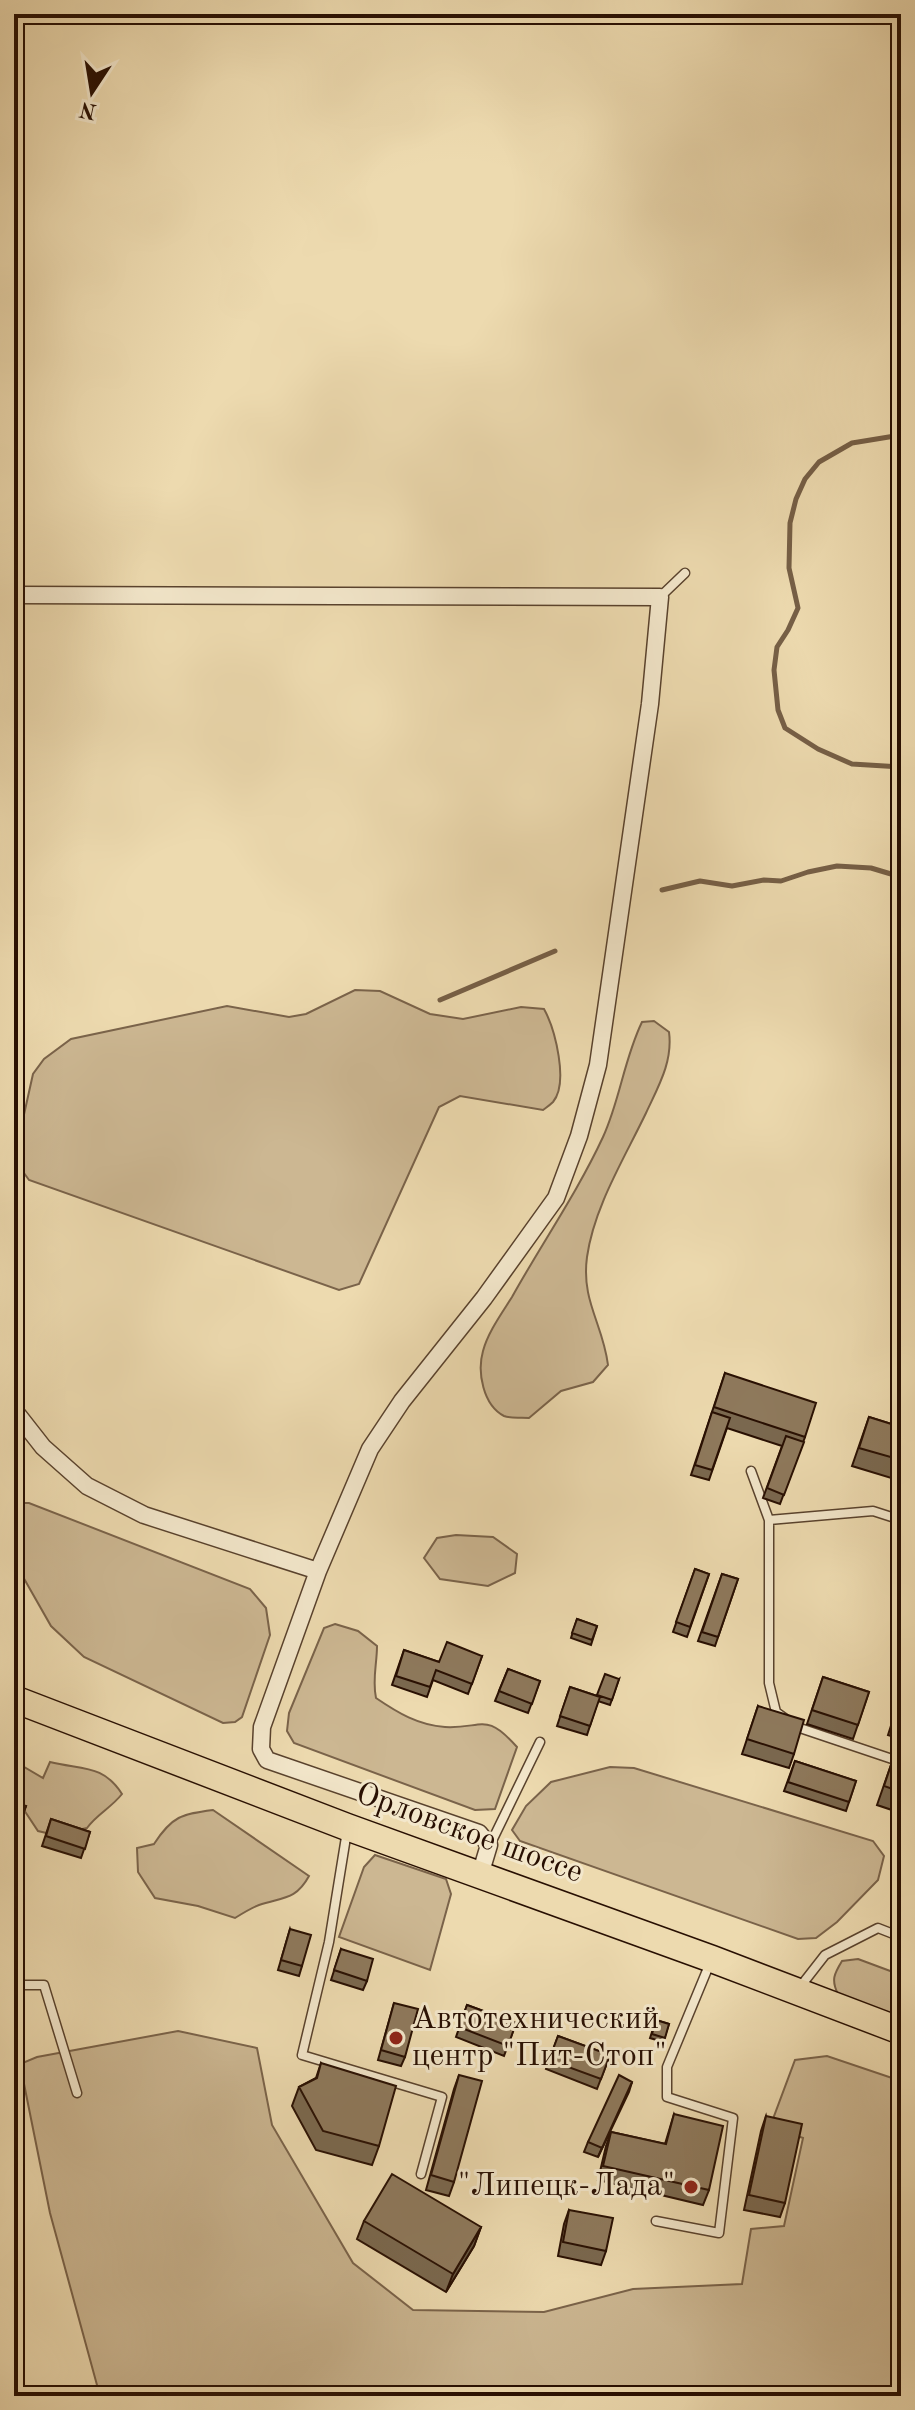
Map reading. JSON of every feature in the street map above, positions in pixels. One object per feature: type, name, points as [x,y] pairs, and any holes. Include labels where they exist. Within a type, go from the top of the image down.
[{"type":"highway","name":"Орловское шоссе","points":[[14,1699],[347,1827],[901,2031]]},
{"type":"street","points":[[14,595],[660,597],[650,704],[600,1050],[579,1136],[556,1198],[484,1298],[402,1401],[370,1449],[318,1571],[262,1727],[261,1749],[267,1760],[479,1833],[489,1845],[480,1875]]},
{"type":"street","points":[[14,1410],[43,1447],[87,1486],[144,1515],[318,1571]]},
{"type":"lane","points":[[660,597],[685,573]]},
{"type":"lane","points":[[751,1471],[769,1520],[769,1683],[776,1712],[797,1727],[901,1762]]},
{"type":"lane","points":[[769,1520],[873,1511],[901,1520]]},
{"type":"lane","points":[[489,1845],[540,1742]]},
{"type":"lane","points":[[347,1827],[329,1942],[302,2055],[442,2097],[421,2174]]},
{"type":"lane","points":[[797,1991],[825,1955],[865,1934],[878,1928],[901,1937]]},
{"type":"lane","points":[[656,2221],[719,2233],[733,2118],[667,2097],[667,2067],[712,1959]]},
{"type":"lane","points":[[14,1985],[44,1985],[77,2093]]},
{"type":"shaded area","points":[[355,990],[380,991],[430,1014],[463,1019],[521,1007],[544,1009],[556,1042],[560,1069],[558,1093],[543,1110],[460,1096],[439,1107],[359,1284],[339,1290],[29,1180],[16,1162],[33,1074],[44,1059],[71,1039],[227,1006],[289,1017],[306,1014]]},
{"type":"shaded area","points":[[654,1021],[669,1032],[667,1064],[603,1202],[587,1257],[587,1287],[608,1365],[593,1382],[561,1391],[529,1418],[504,1416],[491,1404],[483,1387],[481,1359],[485,1344],[593,1158],[614,1109],[642,1022]]},
{"type":"shaded area","points":[[16,1503],[29,1503],[250,1589],[266,1608],[270,1635],[242,1717],[235,1722],[223,1723],[84,1657],[51,1626],[14,1561]]},
{"type":"shaded area","points":[[456,1535],[493,1537],[517,1554],[515,1573],[488,1586],[440,1579],[424,1558],[437,1538]]},
{"type":"shaded area","points":[[335,1624],[358,1631],[377,1646],[376,1698],[426,1724],[445,1727],[490,1725],[517,1747],[495,1809],[475,1810],[294,1743],[287,1731],[289,1713],[324,1628]]},
{"type":"shaded area","points":[[14,1761],[43,1778],[50,1762],[91,1770],[107,1777],[122,1794],[87,1828],[55,1835],[38,1831],[22,1807],[14,1803]]},
{"type":"shaded area","points":[[610,1767],[634,1768],[873,1841],[884,1856],[878,1880],[837,1922],[816,1938],[798,1939],[520,1841],[512,1830],[526,1806],[551,1782]]},
{"type":"shaded area","points":[[213,1810],[309,1876],[299,1890],[235,1918],[198,1906],[155,1898],[138,1872],[137,1848],[154,1844],[166,1827],[179,1818]]},
{"type":"shaded area","points":[[375,1855],[446,1879],[451,1894],[430,1970],[339,1937],[364,1867]]},
{"type":"shaded area","points":[[858,1959],[901,1975],[901,2017],[838,1994],[834,1981],[839,1966],[842,1961]]},
{"type":"shaded area","points":[[178,2031],[257,2048],[272,2125],[353,2263],[413,2310],[544,2312],[633,2289],[742,2284],[751,2229],[784,2226],[803,2138],[770,2127],[795,2060],[827,2056],[901,2081],[901,2396],[100,2396],[50,2213],[20,2064],[37,2057]]},
{"type":"building","points":[[725,1373],[816,1403],[805,1437],[714,1407]]},
{"type":"building","points":[[712,1412],[730,1418],[712,1470],[695,1465]]},
{"type":"building","points":[[869,1417],[901,1427],[901,1460],[859,1448]]},
{"type":"building","points":[[786,1436],[804,1442],[784,1495],[767,1488]]},
{"type":"building","points":[[695,1569],[709,1574],[690,1627],[676,1622]]},
{"type":"building","points":[[722,1574],[738,1579],[718,1637],[702,1632]]},
{"type":"building","points":[[577,1619],[597,1626],[592,1640],[572,1633]]},
{"type":"building","points":[[447,1642],[482,1656],[472,1684],[436,1670],[430,1687],[396,1676],[404,1650],[439,1662]]},
{"type":"building","points":[[508,1669],[540,1681],[532,1704],[499,1691]]},
{"type":"building","points":[[605,1674],[619,1679],[612,1700],[597,1695]]},
{"type":"building","points":[[823,1677],[869,1692],[858,1725],[812,1710]]},
{"type":"building","points":[[570,1687],[600,1697],[590,1726],[560,1716]]},
{"type":"building","points":[[901,1696],[901,1723],[893,1721]]},
{"type":"building","points":[[758,1706],[804,1720],[794,1754],[747,1739]]},
{"type":"building","points":[[795,1761],[856,1781],[849,1802],[788,1782]]},
{"type":"building","points":[[892,1762],[901,1765],[901,1792],[884,1786]]},
{"type":"building","points":[[14,1802],[26,1806],[19,1824],[14,1822]]},
{"type":"building","points":[[51,1819],[90,1832],[85,1849],[46,1836]]},
{"type":"building","points":[[290,1929],[311,1935],[302,1966],[281,1960]]},
{"type":"building","points":[[341,1949],[373,1959],[367,1981],[334,1970]]},
{"type":"building","points":[[394,2003],[418,2009],[405,2057],[381,2050]]},
{"type":"building","points":[[467,2005],[516,2023],[508,2046],[459,2027]]},
{"type":"building","points":[[656,2020],[669,2024],[665,2038],[652,2034]]},
{"type":"building","points":[[558,2036],[610,2055],[601,2079],[549,2060]]},
{"type":"building","points":[[321,2063],[396,2086],[379,2146],[323,2131],[299,2087],[317,2078]]},
{"type":"building","points":[[459,2075],[482,2081],[454,2182],[431,2175]]},
{"type":"building","points":[[619,2075],[632,2082],[602,2148],[588,2142]]},
{"type":"building","points":[[674,2114],[723,2126],[709,2190],[603,2166],[611,2132],[666,2144]]},
{"type":"building","points":[[766,2116],[802,2124],[785,2203],[749,2195]]},
{"type":"building","points":[[392,2174],[481,2227],[453,2274],[364,2221]]},
{"type":"building","points":[[569,2210],[613,2218],[606,2251],[563,2242]]},
{"type":"waterway","points":[[901,435],[852,443],[819,462],[805,479],[790,523],[789,568],[798,608],[777,647],[774,670],[778,710],[785,728],[818,749],[852,764],[901,767]]},
{"type":"waterway","points":[[662,890],[700,881],[732,886],[764,880],[781,881],[837,866],[871,868],[901,877]]},
{"type":"waterway","points":[[440,1000],[555,951]]},
{"type":"place","name":"Автотехнический центр \"Пит-Стоп\"","points":[[396,2038]]},
{"type":"place","name":"\"Липецк-Лада\"","points":[[691,2187]]}]
